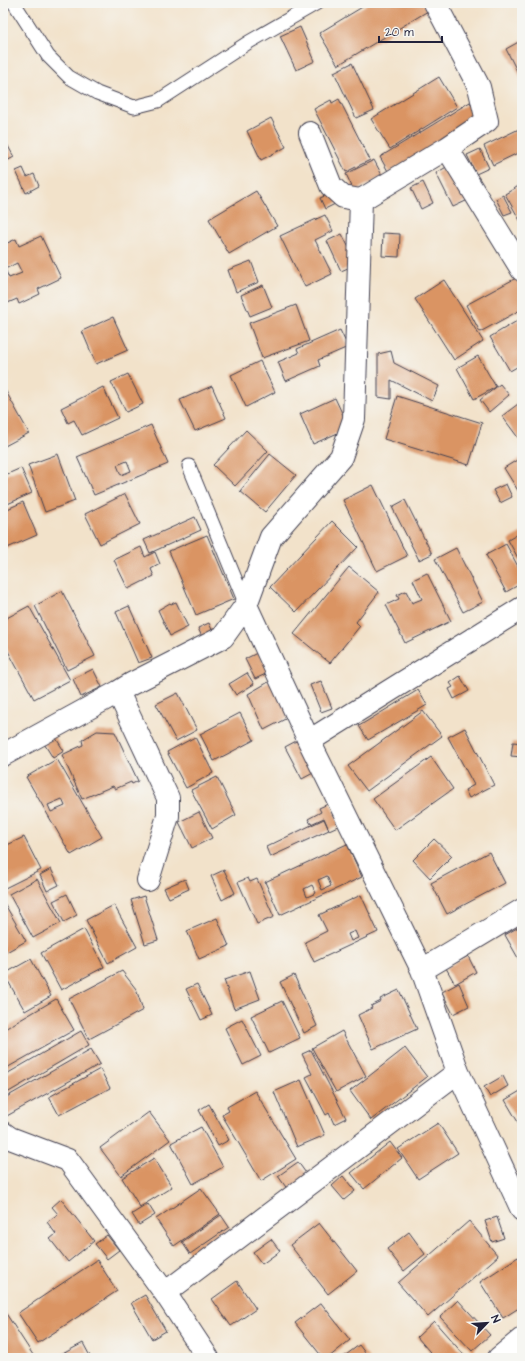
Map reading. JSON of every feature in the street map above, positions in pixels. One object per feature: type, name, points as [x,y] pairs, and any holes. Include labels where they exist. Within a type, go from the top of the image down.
[{"type":"street","points":[[310,133],[331,186],[343,197],[361,200],[447,148],[487,121],[479,87],[435,3]]},
{"type":"street","points":[[447,148],[522,270]]},
{"type":"street","points":[[3,755],[131,684],[223,637],[246,605],[271,538],[341,457],[354,419],[361,200]]},
{"type":"street","points":[[246,605],[309,741],[422,970],[458,1072],[522,1210]]},
{"type":"street","points":[[309,741],[522,608]]},
{"type":"street","points":[[118,692],[168,798],[168,816],[148,880]]},
{"type":"street","points":[[422,970],[522,910]]},
{"type":"street","points":[[165,1293],[458,1072]]},
{"type":"street","points":[[3,1133],[10,1138],[68,1160],[165,1293],[208,1358]]},
{"type":"street","points":[[499,1358],[522,1339]]},
{"type":"lane","points":[[14,3],[48,56],[69,77],[97,94],[134,107],[158,101],[249,42],[317,3]]},
{"type":"lane","points":[[189,466],[246,605]]},
{"type":"building","points":[[369,3],[423,3],[428,11],[338,65],[319,33]]},
{"type":"building","points":[[300,27],[315,61],[296,70],[280,36]]},
{"type":"building","points":[[522,40],[522,81],[506,49]]},
{"type":"building","points":[[352,63],[374,110],[356,118],[334,72]]},
{"type":"building","points":[[439,77],[457,107],[390,149],[371,119]]},
{"type":"building","points":[[339,99],[370,160],[346,172],[314,109],[331,100],[332,103]]},
{"type":"building","points":[[470,102],[480,118],[389,173],[380,157]]},
{"type":"building","points":[[271,118],[286,147],[261,160],[247,131]]},
{"type":"building","points":[[521,128],[522,151],[493,165],[484,146]]},
{"type":"building","points":[[3,137],[14,157],[3,163]]},
{"type":"building","points":[[480,149],[489,168],[476,174],[467,155]]},
{"type":"building","points":[[374,160],[383,177],[354,191],[346,174]]},
{"type":"building","points":[[450,165],[468,200],[453,207],[436,173]]},
{"type":"building","points":[[23,168],[27,177],[34,174],[39,186],[26,193],[16,171]]},
{"type":"building","points":[[423,182],[433,203],[421,209],[411,188]]},
{"type":"building","points":[[522,184],[522,224],[505,194]]},
{"type":"building","points":[[256,191],[277,226],[229,254],[209,219]]},
{"type":"building","points":[[334,192],[339,202],[325,209],[320,198]]},
{"type":"building","points":[[503,195],[512,212],[504,215],[496,199]]},
{"type":"building","points":[[325,215],[333,231],[315,240],[332,274],[305,287],[280,236]]},
{"type":"building","points":[[383,233],[400,234],[399,257],[382,256]]},
{"type":"building","points":[[342,234],[357,264],[341,271],[327,241]]},
{"type":"building","points":[[41,236],[61,278],[38,289],[40,294],[19,304],[17,299],[3,305],[3,245],[16,239],[19,246]],"holes":[[[17,263],[22,273],[9,278],[5,269]]]},
{"type":"building","points":[[251,261],[259,282],[236,292],[228,270]]},
{"type":"building","points":[[516,278],[522,288],[522,309],[480,332],[466,305]]},
{"type":"building","points":[[444,280],[483,341],[454,360],[415,299]]},
{"type":"building","points":[[263,285],[272,307],[250,316],[241,295]]},
{"type":"building","points":[[296,305],[309,341],[262,358],[249,323]]},
{"type":"building","points":[[113,317],[128,350],[96,364],[82,331]]},
{"type":"building","points":[[522,318],[522,364],[510,371],[490,337]]},
{"type":"building","points":[[340,330],[348,347],[318,360],[320,366],[286,381],[278,362],[299,353],[297,349]]},
{"type":"building","points":[[391,351],[394,363],[439,386],[432,401],[391,380],[391,399],[378,397],[378,354]]},
{"type":"building","points":[[478,356],[496,387],[474,399],[457,368]]},
{"type":"building","points":[[260,361],[275,392],[246,407],[231,375]]},
{"type":"building","points":[[128,374],[143,404],[126,412],[111,382]]},
{"type":"building","points":[[500,384],[509,395],[489,412],[480,400]]},
{"type":"building","points":[[3,386],[29,433],[3,447]]},
{"type":"building","points":[[212,386],[226,418],[195,431],[180,400]]},
{"type":"building","points":[[103,387],[118,418],[82,435],[74,420],[68,423],[61,408]]},
{"type":"building","points":[[397,396],[482,423],[469,465],[384,439]]},
{"type":"building","points":[[335,398],[349,428],[313,444],[300,414]]},
{"type":"building","points":[[522,401],[522,443],[502,416]]},
{"type":"building","points":[[151,425],[168,464],[94,495],[77,457]],"holes":[[[127,461],[131,471],[121,475],[117,465]]]},
{"type":"building","points":[[246,430],[268,451],[235,486],[213,465]]},
{"type":"building","points":[[58,454],[75,501],[45,512],[28,465]]},
{"type":"building","points":[[270,454],[296,475],[265,512],[240,491]]},
{"type":"building","points":[[522,457],[522,497],[504,468]]},
{"type":"building","points":[[21,468],[32,493],[3,506],[3,476]]},
{"type":"building","points":[[506,484],[512,497],[500,503],[493,490]]},
{"type":"building","points":[[373,485],[407,556],[377,571],[343,500]]},
{"type":"building","points":[[125,494],[140,524],[100,544],[85,514]]},
{"type":"building","points":[[405,500],[432,554],[419,560],[392,507]]},
{"type":"building","points":[[23,502],[37,535],[5,549],[3,544],[3,511]]},
{"type":"building","points":[[195,517],[201,530],[150,553],[144,540]]},
{"type":"building","points":[[332,521],[358,547],[296,612],[270,587]]},
{"type":"building","points":[[522,532],[522,565],[508,540]]},
{"type":"building","points":[[207,535],[234,599],[196,615],[169,551]]},
{"type":"building","points":[[506,544],[522,574],[522,583],[506,592],[486,555]]},
{"type":"building","points":[[141,547],[145,557],[155,552],[160,564],[151,569],[154,576],[128,589],[114,560]]},
{"type":"building","points":[[456,548],[483,602],[463,612],[435,559]]},
{"type":"building","points":[[349,567],[379,592],[356,622],[360,626],[330,663],[294,634]]},
{"type":"building","points":[[427,573],[451,621],[405,643],[386,605],[399,599],[397,595],[406,591],[412,603],[422,599],[413,580]]},
{"type":"building","points":[[62,591],[95,656],[67,670],[35,606]]},
{"type":"building","points":[[176,602],[188,627],[170,636],[158,610],[170,603]]},
{"type":"building","points":[[29,606],[70,680],[34,699],[3,642],[3,620]]},
{"type":"building","points":[[129,606],[152,658],[138,663],[116,612]]},
{"type":"building","points":[[209,623],[213,632],[202,637],[198,628]]},
{"type":"building","points":[[259,652],[270,672],[255,679],[245,659]]},
{"type":"building","points":[[93,669],[102,687],[81,697],[73,679]]},
{"type":"building","points":[[247,673],[254,684],[236,695],[229,684]]},
{"type":"building","points":[[460,676],[469,691],[454,699],[449,689],[453,687],[450,683]]},
{"type":"building","points":[[272,680],[291,716],[264,730],[248,694]]},
{"type":"building","points":[[321,681],[332,708],[321,712],[310,685]]},
{"type":"building","points":[[418,690],[427,705],[368,740],[359,726]]},
{"type":"building","points":[[178,693],[197,730],[176,741],[156,704]]},
{"type":"building","points":[[423,711],[442,736],[367,791],[348,766]]},
{"type":"building","points":[[240,713],[254,740],[214,761],[200,734]]},
{"type":"building","points":[[465,728],[494,785],[469,798],[465,790],[474,785],[448,737]]},
{"type":"building","points":[[97,731],[115,732],[138,781],[132,784],[131,782],[115,789],[113,786],[82,799],[62,755],[83,745],[82,740]]},
{"type":"building","points":[[54,735],[64,751],[53,758],[43,742]]},
{"type":"building","points":[[195,737],[213,773],[186,788],[167,752]]},
{"type":"building","points":[[298,740],[315,772],[302,779],[285,747]]},
{"type":"building","points":[[513,742],[522,743],[522,757],[511,756]]},
{"type":"building","points":[[431,757],[453,789],[395,830],[373,799]]},
{"type":"building","points":[[57,759],[102,837],[71,855],[26,777]],"holes":[[[62,799],[65,806],[51,812],[48,805]]]},
{"type":"building","points":[[217,777],[236,815],[212,829],[191,790]]},
{"type":"building","points":[[330,803],[340,825],[329,830],[324,818],[311,824],[308,819],[321,812],[319,808]]},
{"type":"building","points":[[199,812],[212,838],[192,848],[179,822]]},
{"type":"building","points":[[324,819],[329,830],[270,857],[266,847]]},
{"type":"building","points":[[24,837],[41,870],[3,889],[3,847]]},
{"type":"building","points":[[434,839],[452,856],[430,878],[413,860]]},
{"type":"building","points":[[347,844],[362,877],[280,915],[265,882]],"holes":[[[327,876],[331,886],[322,890],[318,880]],[[312,885],[316,893],[307,897],[304,889]]]},
{"type":"building","points":[[489,852],[505,883],[447,914],[431,883]]},
{"type":"building","points":[[51,869],[59,885],[47,891],[40,875]]},
{"type":"building","points":[[224,870],[235,893],[222,900],[211,876]]},
{"type":"building","points":[[248,878],[250,882],[257,879],[274,917],[257,924],[238,882]]},
{"type":"building","points":[[37,879],[61,923],[33,938],[9,894]]},
{"type":"building","points":[[185,879],[189,889],[169,898],[164,888]]},
{"type":"building","points":[[67,894],[77,915],[64,922],[53,901]]},
{"type":"building","points":[[361,895],[378,932],[314,962],[305,942],[327,931],[319,915]],"holes":[[[355,931],[358,938],[351,941],[348,934]]]},
{"type":"building","points":[[144,896],[158,940],[145,944],[131,900]]},
{"type":"building","points":[[3,901],[26,941],[3,954]]},
{"type":"building","points":[[114,905],[137,947],[108,963],[86,920]]},
{"type":"building","points":[[217,918],[229,946],[199,959],[187,931]]},
{"type":"building","points":[[522,925],[522,965],[505,935]]},
{"type":"building","points":[[84,929],[104,967],[61,990],[41,953]]},
{"type":"building","points":[[468,956],[476,972],[455,984],[446,968]]},
{"type":"building","points":[[31,959],[51,996],[25,1011],[4,974]]},
{"type":"building","points":[[122,971],[136,989],[143,1010],[89,1039],[69,999]]},
{"type":"building","points":[[250,971],[260,999],[234,1009],[224,980]]},
{"type":"building","points":[[294,975],[317,1026],[304,1033],[280,982]]},
{"type":"building","points":[[459,983],[469,1006],[453,1014],[442,992]]},
{"type":"building","points":[[197,984],[212,1015],[201,1020],[186,989]]},
{"type":"building","points":[[399,990],[417,1029],[373,1049],[358,1015],[372,1008],[371,1006],[381,1001],[380,999]]},
{"type":"building","points":[[56,999],[74,1030],[3,1070],[3,1030]]},
{"type":"building","points":[[282,1001],[300,1038],[269,1053],[251,1016]]},
{"type":"building","points":[[242,1019],[261,1056],[243,1065],[225,1028]]},
{"type":"building","points":[[81,1031],[89,1045],[7,1093],[3,1085],[3,1076]]},
{"type":"building","points":[[342,1031],[366,1076],[336,1092],[312,1048]]},
{"type":"building","points":[[405,1048],[427,1077],[371,1120],[350,1091]]},
{"type":"building","points":[[91,1049],[100,1064],[5,1117],[3,1113],[3,1099]]},
{"type":"building","points":[[311,1050],[346,1118],[334,1124],[329,1113],[326,1115],[306,1077],[312,1074],[302,1054]]},
{"type":"building","points":[[100,1069],[110,1088],[59,1115],[49,1097]]},
{"type":"building","points":[[503,1076],[508,1086],[490,1097],[484,1087]]},
{"type":"building","points":[[301,1080],[325,1135],[297,1147],[274,1092]]},
{"type":"building","points":[[522,1090],[522,1129],[505,1100]]},
{"type":"building","points":[[255,1091],[296,1159],[261,1181],[222,1115],[229,1111],[227,1107]]},
{"type":"building","points":[[209,1104],[229,1140],[218,1146],[199,1110]]},
{"type":"building","points":[[149,1112],[170,1140],[121,1176],[100,1148]]},
{"type":"building","points":[[438,1123],[458,1153],[418,1179],[398,1149]]},
{"type":"building","points":[[201,1127],[223,1167],[193,1184],[171,1143]]},
{"type":"building","points":[[390,1142],[402,1158],[364,1189],[351,1173]]},
{"type":"building","points":[[154,1158],[172,1187],[140,1207],[122,1178]]},
{"type":"building","points":[[298,1162],[308,1176],[288,1190],[278,1176]]},
{"type":"building","points":[[343,1176],[355,1191],[344,1200],[332,1186]]},
{"type":"building","points":[[201,1188],[220,1214],[174,1246],[156,1219]]},
{"type":"building","points":[[61,1199],[94,1241],[68,1262],[50,1239],[56,1234],[47,1222],[58,1214],[52,1207]]},
{"type":"building","points":[[148,1204],[155,1215],[139,1225],[132,1214]]},
{"type":"building","points":[[221,1215],[229,1227],[190,1254],[182,1242]]},
{"type":"building","points":[[497,1217],[504,1238],[492,1242],[485,1221]]},
{"type":"building","points":[[469,1221],[498,1256],[428,1317],[398,1283]]},
{"type":"building","points":[[319,1223],[357,1271],[328,1294],[290,1245]]},
{"type":"building","points":[[409,1232],[425,1254],[404,1271],[387,1249]]},
{"type":"building","points":[[107,1235],[119,1250],[107,1259],[95,1244]]},
{"type":"building","points":[[271,1239],[280,1251],[262,1264],[253,1252]]},
{"type":"building","points":[[518,1257],[522,1263],[522,1306],[503,1318],[480,1282]]},
{"type":"building","points":[[97,1260],[117,1291],[38,1343],[18,1313]]},
{"type":"building","points":[[237,1281],[256,1309],[231,1326],[212,1299]]},
{"type":"building","points":[[145,1295],[166,1331],[152,1339],[131,1303]]},
{"type":"building","points":[[458,1300],[490,1335],[472,1351],[440,1317]]},
{"type":"building","points":[[321,1303],[350,1340],[328,1358],[323,1358],[295,1323]]},
{"type":"building","points":[[3,1309],[35,1358],[3,1358]]},
{"type":"building","points":[[434,1321],[464,1355],[461,1358],[435,1358],[417,1337]]},
{"type":"building","points":[[83,1343],[91,1358],[55,1358]]},
{"type":"building","points":[[359,1345],[369,1358],[342,1358]]}]
